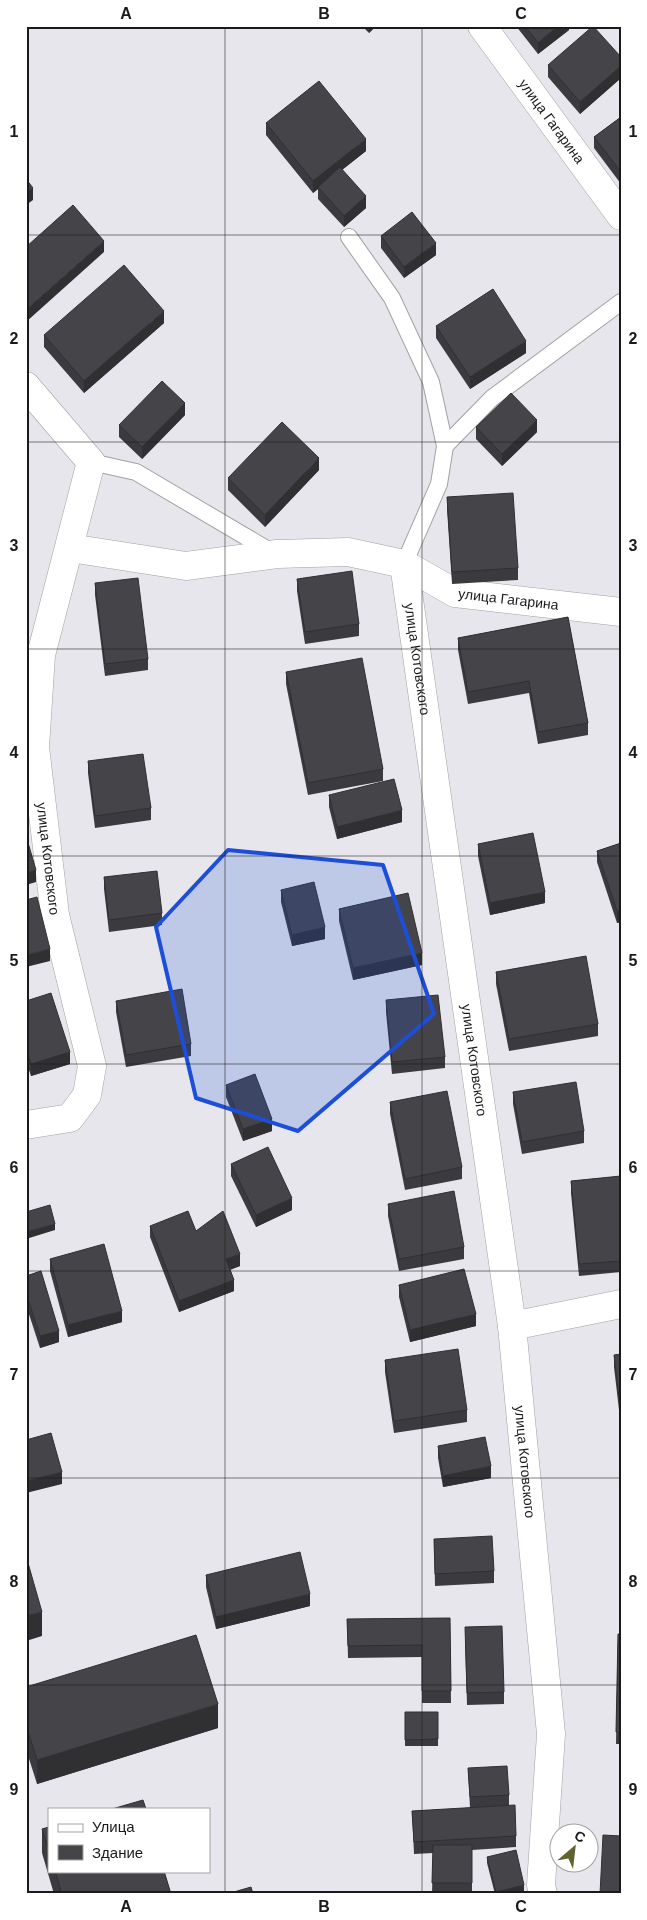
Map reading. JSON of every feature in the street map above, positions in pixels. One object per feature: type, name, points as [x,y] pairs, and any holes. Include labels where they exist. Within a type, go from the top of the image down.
[{"type":"street","name":"улица Гагарина","points":[[482,26],[621,216]]},
{"type":"street","points":[[26,386],[91,462]]},
{"type":"street","name":"улица Котовского","points":[[26,1125],[70,1118],[87,1095],[92,1066],[55,915],[35,747],[41,655],[91,462]]},
{"type":"street","points":[[70,548],[186,566],[277,554],[348,552],[404,564]]},
{"type":"street","name":"улица Гагарина","points":[[404,564],[455,593],[621,612]]},
{"type":"street","name":"улица Котовского","points":[[404,564],[512,1326],[551,1734],[541,1885],[543,1894]]},
{"type":"street","points":[[512,1326],[621,1304]]},
{"type":"lane","points":[[349,237],[396,306],[431,382],[445,446],[439,484],[404,564]]},
{"type":"lane","points":[[445,446],[492,398],[621,302]]},
{"type":"lane","points":[[91,462],[136,472],[277,554]]},
{"type":"highlighted area","points":[[228,850],[383,865],[434,1014],[298,1131],[196,1098],[156,927]]},
{"type":"building","points":[[525,26],[558,26],[538,43]]},
{"type":"building","points":[[593,26],[621,57],[621,66],[580,102],[548,65]]},
{"type":"building","points":[[319,81],[366,139],[313,181],[266,123]]},
{"type":"building","points":[[621,117],[621,172],[594,137]]},
{"type":"building","points":[[340,167],[366,196],[344,216],[318,187]]},
{"type":"building","points":[[26,179],[33,188],[26,193]]},
{"type":"building","points":[[73,205],[104,241],[26,310],[26,247]]},
{"type":"building","points":[[412,212],[436,243],[404,267],[381,236]]},
{"type":"building","points":[[124,265],[164,311],[84,381],[44,335]]},
{"type":"building","points":[[493,289],[526,341],[470,377],[436,326]]},
{"type":"building","points":[[162,381],[185,403],[142,447],[119,425]]},
{"type":"building","points":[[511,393],[537,420],[502,454],[476,427]]},
{"type":"building","points":[[282,422],[319,458],[265,515],[228,478]]},
{"type":"building","points":[[513,493],[518,568],[452,572],[447,497]]},
{"type":"building","points":[[352,571],[359,624],[305,632],[297,579]]},
{"type":"building","points":[[138,578],[148,659],[105,664],[95,583]]},
{"type":"building","points":[[568,617],[588,723],[538,732],[529,681],[468,692],[458,638]]},
{"type":"building","points":[[362,658],[383,769],[308,783],[286,672]]},
{"type":"building","points":[[143,754],[151,808],[95,816],[88,761]]},
{"type":"building","points":[[394,779],[402,810],[337,827],[329,795]]},
{"type":"building","points":[[533,833],[545,892],[490,903],[478,844]]},
{"type":"building","points":[[26,836],[36,870],[26,873]]},
{"type":"building","points":[[621,843],[621,910],[617,911],[597,851]]},
{"type":"building","points":[[157,871],[162,913],[109,920],[104,877]]},
{"type":"building","points":[[314,882],[325,927],[292,935],[281,890]]},
{"type":"building","points":[[408,893],[422,953],[353,968],[339,909]]},
{"type":"building","points":[[37,897],[50,949],[26,955],[26,900]]},
{"type":"building","points":[[586,956],[598,1024],[509,1039],[496,972]]},
{"type":"building","points":[[182,989],[191,1044],[126,1055],[116,1001]]},
{"type":"building","points":[[51,993],[70,1052],[31,1064],[26,1049],[26,1001]]},
{"type":"building","points":[[438,995],[445,1057],[392,1062],[386,1000]]},
{"type":"building","points":[[255,1074],[272,1119],[243,1129],[226,1085]]},
{"type":"building","points":[[576,1082],[584,1131],[522,1142],[513,1092]]},
{"type":"building","points":[[447,1091],[462,1167],[405,1179],[390,1102]]},
{"type":"building","points":[[268,1147],[292,1198],[256,1215],[231,1164]]},
{"type":"building","points":[[621,1176],[621,1261],[579,1264],[571,1181]]},
{"type":"building","points":[[454,1191],[464,1247],[399,1259],[388,1204]]},
{"type":"building","points":[[50,1205],[55,1224],[26,1232],[26,1212]]},
{"type":"building","points":[[188,1211],[196,1231],[223,1211],[240,1254],[226,1259],[234,1280],[179,1301],[150,1226]]},
{"type":"building","points":[[104,1244],[122,1311],[68,1325],[50,1259]]},
{"type":"building","points":[[464,1269],[476,1314],[410,1330],[399,1285]]},
{"type":"building","points":[[41,1271],[59,1331],[40,1336],[26,1293],[26,1276]]},
{"type":"building","points":[[458,1349],[467,1410],[394,1421],[385,1360]]},
{"type":"building","points":[[621,1354],[621,1398],[619,1398],[614,1355]]},
{"type":"building","points":[[51,1433],[62,1472],[26,1481],[26,1440]]},
{"type":"building","points":[[485,1437],[491,1466],[443,1476],[438,1446]]},
{"type":"building","points":[[492,1536],[494,1571],[435,1574],[434,1539]]},
{"type":"building","points":[[300,1552],[310,1594],[216,1617],[206,1575]]},
{"type":"building","points":[[26,1556],[42,1612],[26,1616]]},
{"type":"building","points":[[450,1618],[451,1691],[422,1691],[422,1645],[348,1646],[347,1619]]},
{"type":"building","points":[[502,1626],[504,1692],[467,1693],[465,1627]]},
{"type":"building","points":[[618,1634],[621,1634],[621,1732],[616,1732]]},
{"type":"building","points":[[196,1635],[218,1704],[37,1760],[26,1725],[26,1687]]},
{"type":"building","points":[[405,1712],[438,1712],[438,1739],[405,1740]]},
{"type":"building","points":[[507,1766],[509,1795],[470,1797],[468,1768]]},
{"type":"building","points":[[143,1800],[146,1808],[115,1808]]},
{"type":"building","points":[[515,1805],[516,1836],[414,1842],[412,1811]]},
{"type":"building","points":[[48,1827],[48,1847],[42,1829]]},
{"type":"building","points":[[603,1835],[621,1836],[621,1894],[600,1894]]},
{"type":"building","points":[[433,1845],[472,1845],[472,1883],[432,1883]]},
{"type":"building","points":[[516,1850],[524,1885],[496,1892],[487,1857]]},
{"type":"building","points":[[55,1872],[164,1872],[171,1894],[62,1894]]},
{"type":"building","points":[[251,1887],[253,1894],[227,1894]]}]
